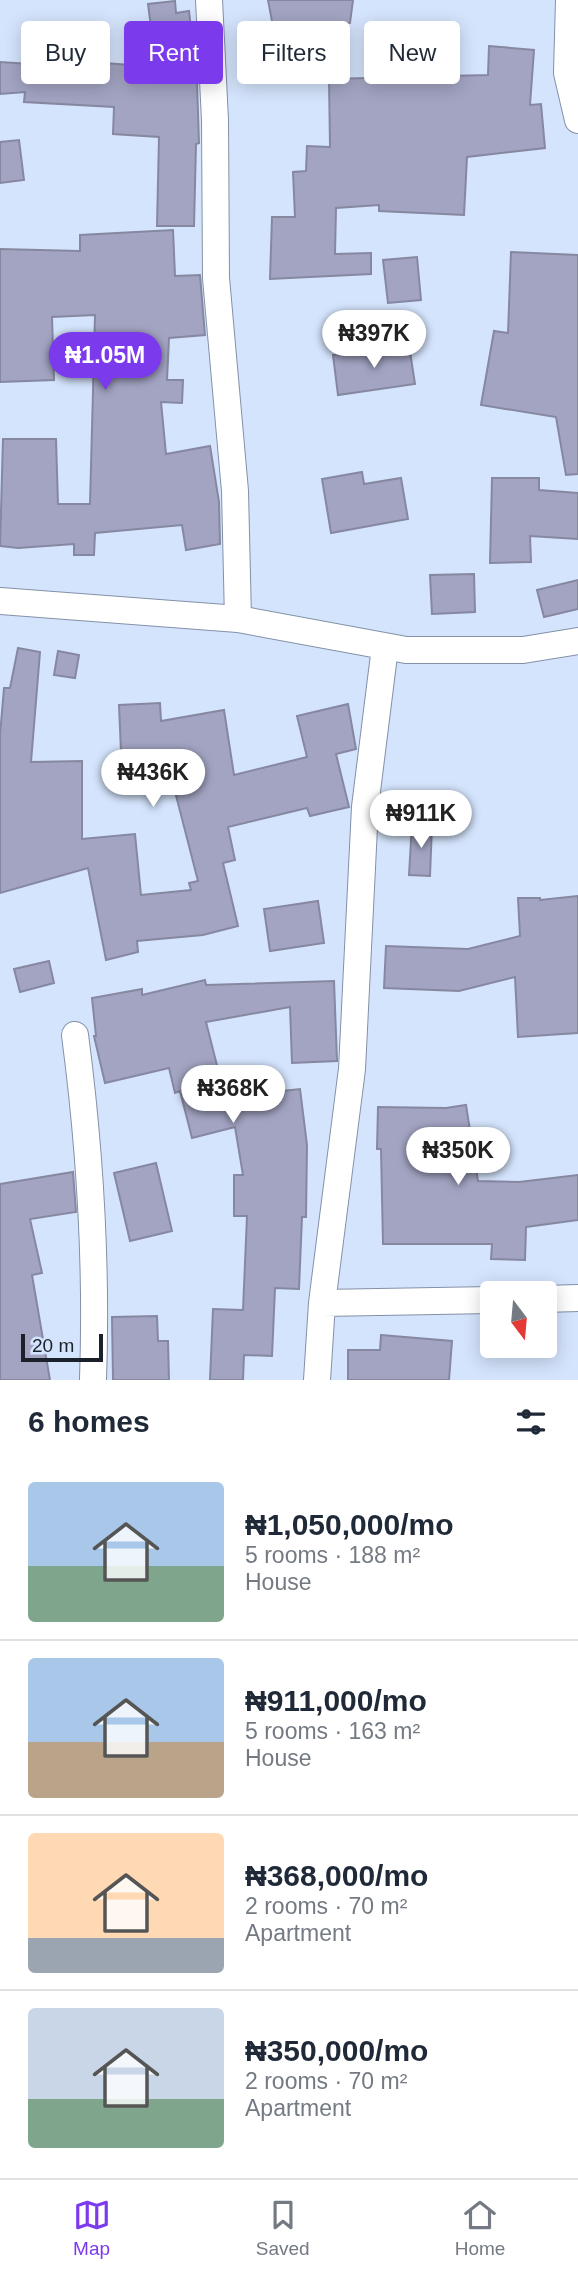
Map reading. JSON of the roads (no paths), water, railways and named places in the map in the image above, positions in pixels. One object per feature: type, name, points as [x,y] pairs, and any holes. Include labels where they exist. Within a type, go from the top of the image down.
[{"type":"street","points":[[209,0],[215,120],[216,278],[236,491],[238,619]]},
{"type":"street","points":[[569,0],[567,73],[578,120]]},
{"type":"street","points":[[0,601],[238,619],[406,650],[523,650],[578,641]]},
{"type":"street","points":[[317,1380],[321,1304],[352,1069],[365,807],[385,647]]},
{"type":"street","points":[[75,1035],[84,1107],[90,1211],[93,1380]]},
{"type":"street","points":[[557,1299],[578,1298]]},
{"type":"street","points":[[321,1304],[480,1300]]}]
